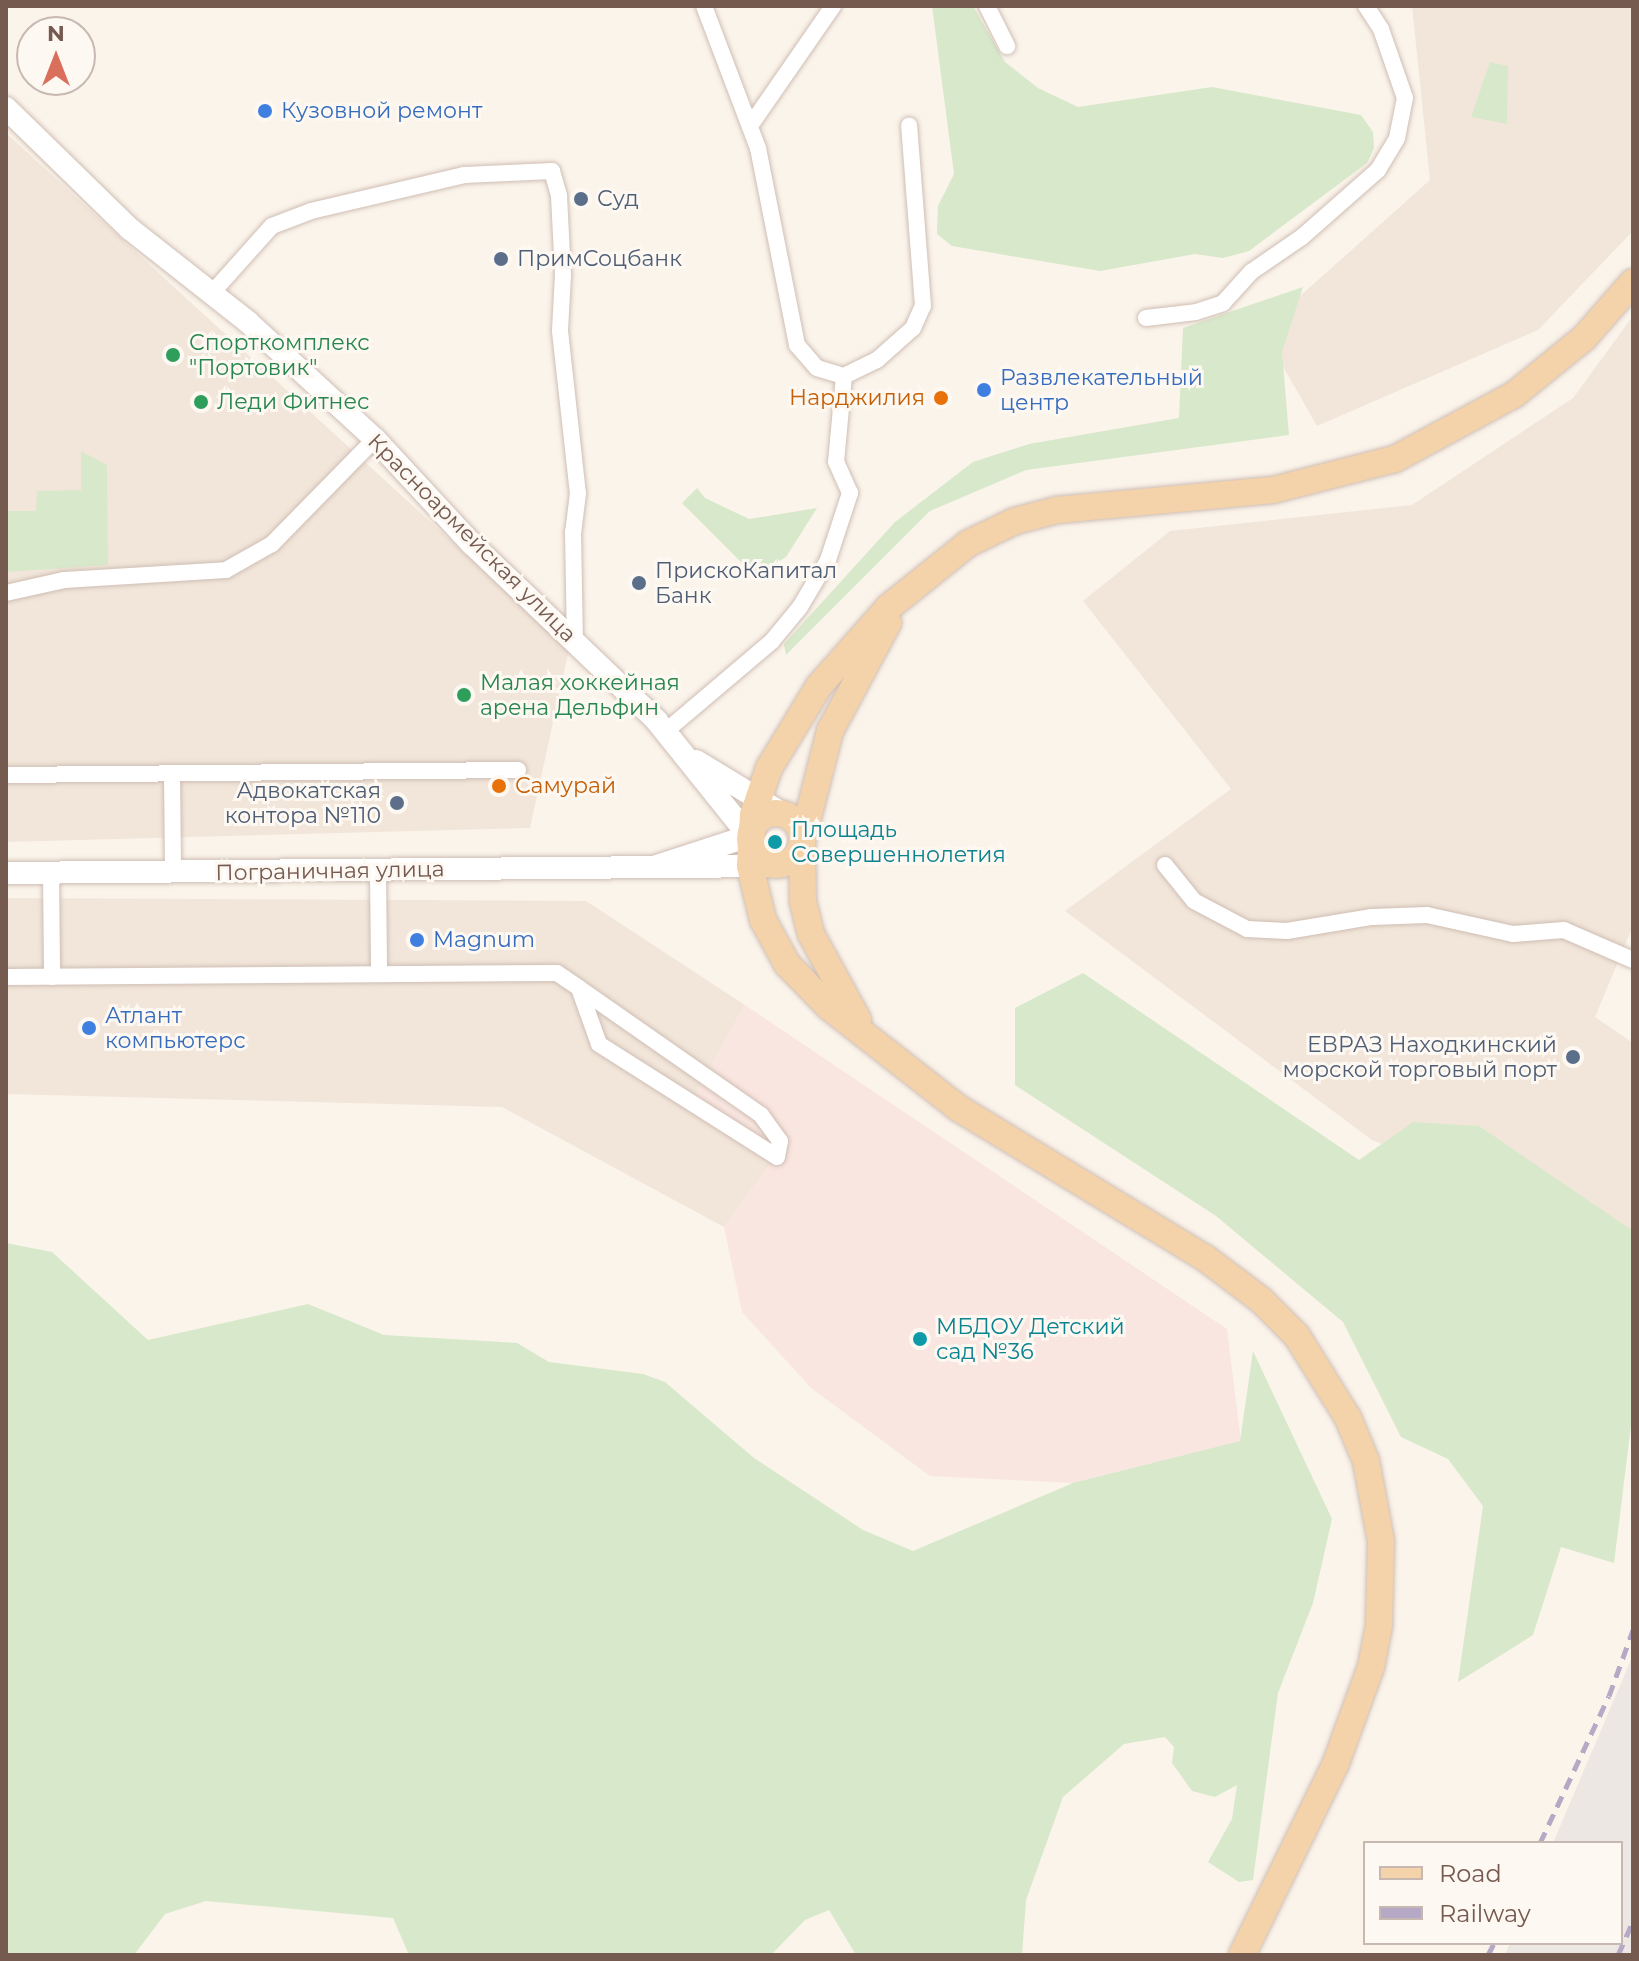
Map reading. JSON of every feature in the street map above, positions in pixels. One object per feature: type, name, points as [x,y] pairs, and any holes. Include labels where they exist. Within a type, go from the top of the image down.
[{"type":"main road","name":"Красноармейская улица","points":[[6,108],[130,229],[212,293],[375,439],[472,544],[666,731],[749,836]]},
{"type":"main road","points":[[1242,1955],[1336,1763],[1371,1667],[1382,1584],[1381,1541],[1366,1461],[1327,1377],[1261,1300],[1205,1258],[906,1072],[787,964],[763,920],[761,866],[751,850],[749,836],[758,797],[819,686],[880,615],[933,567],[1015,521],[1057,510],[1273,490],[1395,459],[1515,394],[1584,338],[1633,282]]},
{"type":"main road","points":[[906,1072],[846,1004],[824,967],[803,902],[802,841],[815,776],[848,692],[886,626],[933,567]]},
{"type":"main road","name":"Красноармейская улица","points":[[683,750],[783,814]]},
{"type":"main road","points":[[749,836],[761,818],[783,814],[793,820],[802,841],[793,860],[761,866]]},
{"type":"main road","name":"Пограничная улица","points":[[654,867],[749,836]]},
{"type":"main road","name":"Пограничная улица","points":[[6,873],[761,866]]},
{"type":"street","points":[[704,6],[750,126],[797,345],[817,368],[844,376],[877,360],[913,328],[923,306],[909,126]]},
{"type":"street","points":[[750,126],[833,6]]},
{"type":"street","points":[[987,6],[1007,46]]},
{"type":"street","points":[[1146,318],[1196,312],[1223,303],[1251,272],[1339,207],[1378,170],[1391,148],[1405,98],[1381,29],[1366,6]]},
{"type":"street","points":[[212,293],[272,226],[311,211],[464,175],[552,171],[559,196],[563,275],[560,331],[578,493],[573,531],[575,643]]},
{"type":"street","points":[[666,731],[772,641],[800,607],[828,560],[850,493],[836,462],[844,376]]},
{"type":"street","points":[[6,593],[64,580],[196,575],[239,565],[272,544],[375,439]]},
{"type":"street","points":[[6,775],[518,770]]},
{"type":"street","points":[[172,773],[173,872]]},
{"type":"street","points":[[1165,865],[1194,901],[1247,929],[1287,931],[1372,917],[1427,915],[1513,934],[1564,930],[1633,960]]},
{"type":"street","points":[[378,871],[379,974]]},
{"type":"street","points":[[51,873],[52,977]]},
{"type":"street","points":[[6,977],[557,973],[579,988],[761,1115],[780,1141],[777,1157],[599,1044],[579,988]]},
{"type":"shaded area","points":[[1412,6],[1633,6],[1633,231],[1538,330],[1317,426],[1262,330],[1430,180]]},
{"type":"shaded area","points":[[6,133],[569,649],[530,828],[6,842]]},
{"type":"shaded area","points":[[1633,316],[1633,926],[1595,1017],[1633,1043],[1633,1244],[1372,1140],[1065,911],[1231,789],[1083,601],[1170,531],[1412,505],[1573,398]]},
{"type":"shaded area","points":[[6,898],[586,901],[745,1005],[690,1105],[769,1166],[724,1227],[502,1107],[6,1094]]},
{"type":"shaded area","points":[[745,1005],[1227,1329],[1241,1441],[1073,1483],[930,1476],[811,1388],[742,1312],[724,1227],[769,1166],[690,1105]]},
{"type":"shaded area","points":[[1633,1655],[1633,1955],[1505,1955],[1509,1945],[1623,1945],[1623,1841],[1554,1841]]},
{"type":"green space","points":[[932,6],[973,6],[1005,62],[1038,88],[1078,107],[1212,87],[1361,115],[1373,132],[1374,148],[1367,163],[1249,251],[1223,258],[1195,254],[1100,271],[952,246],[937,234],[938,206],[954,174]]},
{"type":"green space","points":[[1490,62],[1508,66],[1507,124],[1471,117]]},
{"type":"green space","points":[[1303,287],[1282,352],[1289,435],[1026,470],[930,511],[786,655],[784,644],[895,522],[973,462],[1029,444],[1179,418],[1183,328]]},
{"type":"green space","points":[[81,451],[107,465],[108,565],[6,572],[6,511],[36,511],[37,491],[81,490]]},
{"type":"green space","points":[[697,488],[705,498],[749,519],[817,508],[786,557],[755,576],[682,503]]},
{"type":"green space","points":[[1083,973],[1359,1160],[1413,1122],[1479,1126],[1633,1231],[1633,1409],[1614,1563],[1561,1547],[1533,1635],[1458,1682],[1483,1506],[1448,1459],[1401,1437],[1343,1322],[1216,1216],[1015,1085],[1015,1008]]},
{"type":"green space","points":[[6,1243],[52,1252],[148,1340],[308,1304],[384,1335],[517,1343],[549,1362],[643,1374],[665,1382],[754,1458],[863,1530],[913,1551],[1073,1483],[1240,1441],[1253,1351],[1332,1519],[1313,1603],[1278,1693],[1253,1880],[1239,1882],[1208,1862],[1232,1819],[1237,1785],[1215,1797],[1192,1791],[1172,1763],[1174,1747],[1165,1737],[1124,1744],[1063,1797],[1026,1900],[1022,1955],[856,1955],[829,1910],[805,1920],[771,1955],[409,1955],[393,1918],[206,1901],[165,1914],[134,1955],[6,1955]]},
{"type":"railway","points":[[1541,1841],[1609,1696],[1633,1630]]},
{"type":"railway","points":[[1623,1944],[1633,1922]]},
{"type":"railway","points":[[1488,1955],[1493,1945]]},
{"type":"railway","points":[[1618,1955],[1623,1945]]},
{"type":"place","name":"Кузовной ремонт","points":[[265,111]]},
{"type":"place","name":"Суд","points":[[581,199]]},
{"type":"place","name":"ПримСоцбанк","points":[[501,259]]},
{"type":"place","name":"Спорткомплекс \"Портовик\"","points":[[173,355]]},
{"type":"place","name":"Развлекательный центр","points":[[984,390]]},
{"type":"place","name":"Нарджилия","points":[[941,398]]},
{"type":"place","name":"Леди Фитнес","points":[[201,402]]},
{"type":"place","name":"ПрискоКапитал Банк","points":[[639,583]]},
{"type":"place","name":"Малая хоккейная арена Дельфин","points":[[464,695]]},
{"type":"place","name":"Самурай","points":[[499,786]]},
{"type":"place","name":"Адвокатская контора №110","points":[[397,803]]},
{"type":"place","name":"Площадь Совершеннолетия","points":[[775,842]]},
{"type":"place","name":"Magnum","points":[[417,940]]},
{"type":"place","name":"Атлант компьютерс","points":[[89,1028]]},
{"type":"place","name":"ЕВРАЗ Находкинский морской торговый порт","points":[[1573,1057]]},
{"type":"place","name":"МБДОУ Детский сад №36","points":[[920,1339]]}]
